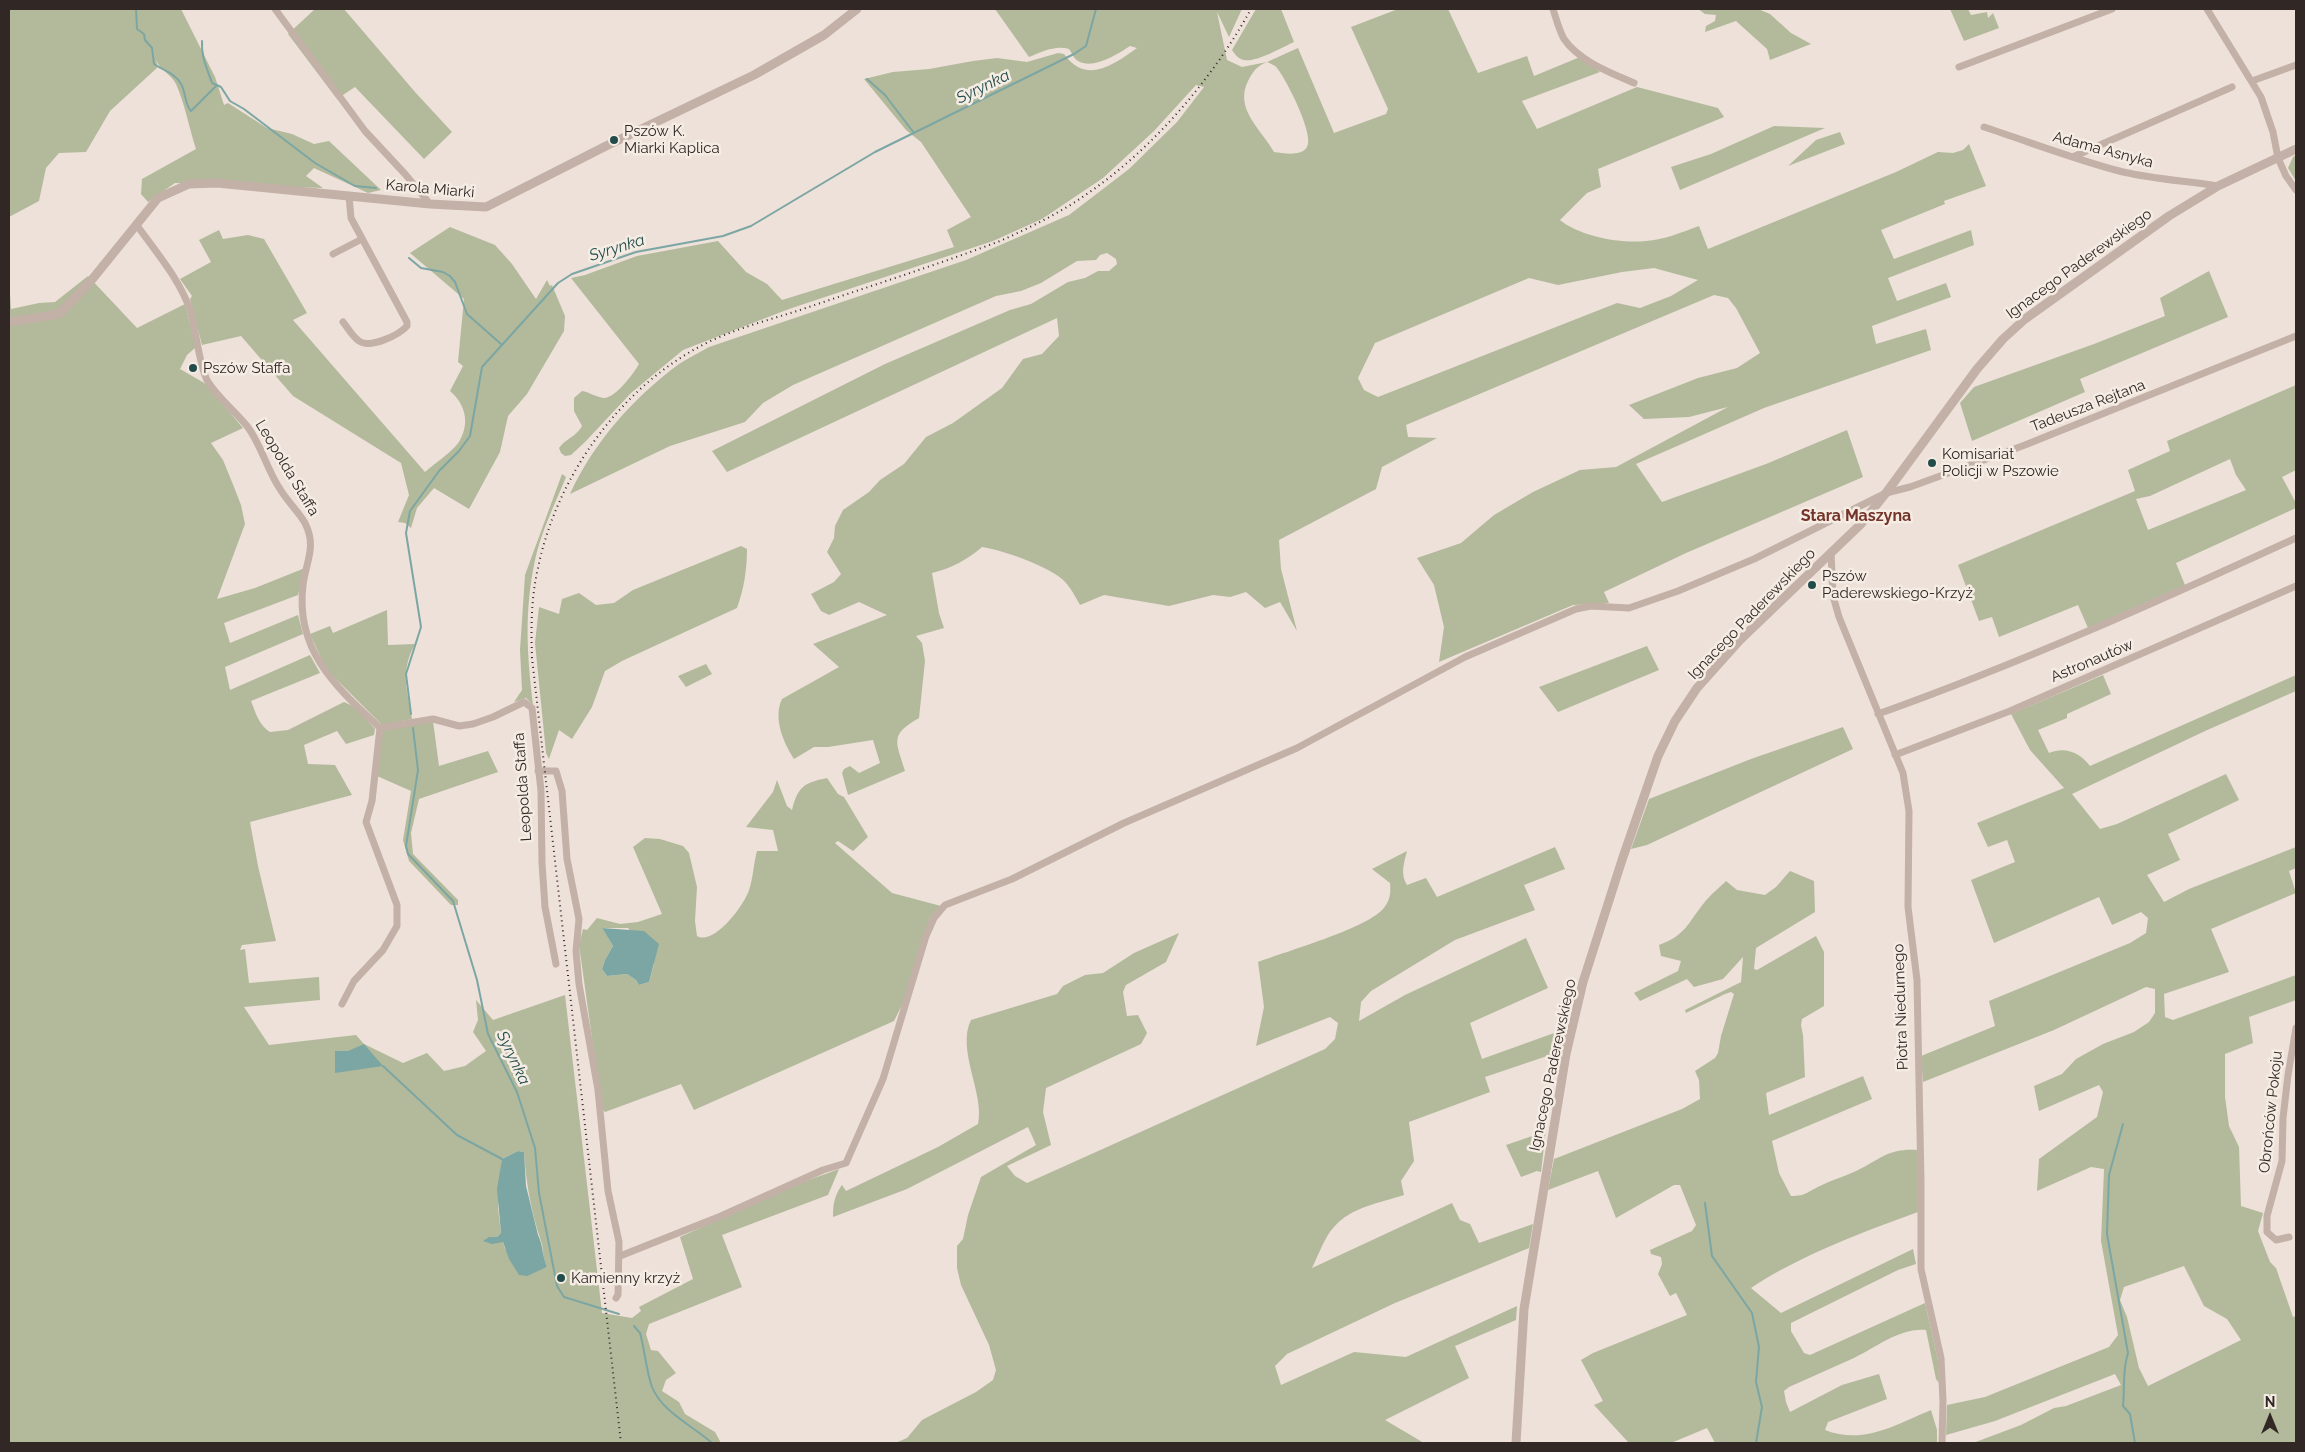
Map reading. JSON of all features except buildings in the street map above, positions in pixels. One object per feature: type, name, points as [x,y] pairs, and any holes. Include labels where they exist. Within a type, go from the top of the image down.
[{"type":"street","points":[[275,9],[364,131],[406,174],[430,204]]},
{"type":"street","name":"Karola Miarki","points":[[9,322],[59,314],[90,282],[158,198],[189,184],[217,183],[430,204],[486,207],[606,146],[754,75],[824,35],[857,9]]},
{"type":"street","points":[[1553,9],[1563,38],[1572,49],[1608,72],[1634,83]]},
{"type":"street","points":[[1959,68],[2112,9]]},
{"type":"street","points":[[2207,9],[2261,97],[2278,158],[2286,176],[2296,190]]},
{"type":"street","points":[[2252,81],[2296,65]]},
{"type":"street","points":[[2075,156],[2232,87]]},
{"type":"street","name":"Adama Asnyka","points":[[1984,127],[2044,148],[2144,177],[2218,186]]},
{"type":"street","name":"Ignacego Paderewskiego","points":[[1516,1443],[1524,1309],[1560,1084],[1583,982],[1636,818],[1658,756],[1675,721],[1698,688],[1740,640],[1860,524],[1886,493],[1977,369],[2003,339],[2025,319],[2169,216],[2218,186],[2296,149]]},
{"type":"street","points":[[343,322],[360,342],[367,344],[402,331],[407,326],[407,322],[351,218],[349,196]]},
{"type":"street","name":"Leopolda Staffa","points":[[136,224],[171,272],[190,309],[207,379],[248,428],[280,489],[305,523],[312,546],[303,584],[302,601],[305,626],[313,652],[321,667],[338,689],[380,728],[433,719],[459,726],[473,724],[493,717],[524,702],[532,708],[538,771],[546,907],[556,964]]},
{"type":"street","points":[[333,254],[362,238]]},
{"type":"street","name":"Tadeusza Rejtana","points":[[620,1256],[695,1227],[823,1170],[846,1163],[883,1080],[926,936],[934,918],[945,904],[1012,879],[1124,823],[1297,748],[1466,657],[1576,609],[1591,606],[1629,608],[1678,591],[1754,559],[1886,493],[1962,469],[2155,394],[2296,336]]},
{"type":"street","points":[[1878,714],[1950,688],[2135,612],[2296,538]]},
{"type":"street","name":"Piotra Niedurnego","points":[[1831,552],[1833,596],[1839,617],[1904,778],[1909,811],[1908,907],[1917,980],[1921,1269],[1941,1358],[1942,1443]]},
{"type":"street","name":"Astronautów","points":[[1895,755],[1987,721],[2296,586]]},
{"type":"street","points":[[342,1004],[354,981],[383,950],[397,926],[396,904],[366,822],[372,801],[380,728]]},
{"type":"street","points":[[538,771],[556,771],[562,791],[568,859],[580,919],[576,951],[579,984],[598,1090],[608,1191],[620,1256],[618,1295],[616,1298]]},
{"type":"street","name":"Obrońców Pokoju","points":[[2289,1237],[2276,1240],[2267,1232],[2266,1216],[2282,1161],[2283,1118],[2296,1028]]},
{"type":"green space","points":[[9,9],[181,9],[215,77],[224,105],[228,103],[267,128],[292,134],[314,144],[329,141],[381,190],[368,193],[314,168],[306,176],[323,188],[175,183],[148,202],[141,194],[142,179],[196,149],[176,84],[156,60],[158,67],[110,111],[86,152],[59,153],[46,168],[39,201],[9,217]]},
{"type":"green space","points":[[315,9],[344,9],[452,132],[424,159],[355,87],[337,99],[288,34]]},
{"type":"green space","points":[[995,9],[1242,9],[1229,37],[1217,12],[1227,60],[1242,67],[1267,62],[1298,48],[1334,133],[1386,114],[1388,109],[1351,27],[1398,9],[1448,9],[1478,73],[1527,56],[1534,76],[1580,57],[1600,72],[1522,101],[1537,129],[1637,87],[1718,108],[1724,117],[1598,169],[1601,187],[1587,193],[1560,220],[1568,226],[1601,238],[1636,242],[1646,241],[1666,237],[1699,226],[1708,249],[1896,172],[1938,152],[1953,153],[1963,150],[1969,144],[1986,186],[1944,201],[1945,204],[1881,230],[1894,259],[1971,230],[1974,245],[1888,278],[1897,301],[1946,283],[1951,297],[1872,326],[1876,344],[1926,329],[1931,350],[1764,408],[1636,464],[1662,502],[1766,464],[1847,430],[1863,477],[1686,553],[1604,592],[1609,603],[1573,605],[1439,662],[1444,627],[1434,585],[1417,558],[1461,543],[1494,515],[1533,492],[1580,470],[1616,467],[1728,407],[1689,417],[1644,419],[1629,405],[1698,378],[1737,368],[1760,353],[1736,308],[1728,298],[1714,295],[1406,425],[1408,437],[1437,438],[1382,467],[1376,489],[1279,540],[1281,569],[1297,631],[1280,602],[1265,608],[1246,592],[1230,597],[1213,595],[1169,606],[1104,595],[1080,605],[1072,591],[1055,574],[1024,559],[982,547],[959,563],[932,573],[939,613],[944,628],[916,636],[922,643],[925,661],[919,718],[903,729],[897,740],[905,771],[848,795],[842,773],[844,769],[850,766],[859,773],[880,763],[873,740],[828,747],[814,747],[794,759],[783,738],[779,722],[779,706],[782,699],[839,667],[813,644],[887,615],[859,602],[829,615],[821,611],[811,594],[834,582],[841,574],[827,552],[834,538],[835,526],[843,510],[869,492],[880,480],[904,464],[926,437],[953,423],[1002,388],[1023,359],[1042,354],[1059,336],[1057,318],[727,472],[712,451],[885,364],[1010,310],[1031,304],[1068,282],[1085,278],[1098,271],[1109,271],[1117,264],[1116,259],[1107,253],[1100,255],[1096,260],[1077,261],[1041,283],[1021,291],[996,296],[793,385],[763,403],[745,422],[670,446],[570,494],[579,475],[616,422],[646,391],[682,362],[709,347],[966,260],[1069,215],[1129,169],[1177,122],[1204,87],[1196,85],[1154,131],[1103,178],[1042,219],[993,241],[789,309],[683,350],[631,393],[571,455],[565,456],[559,448],[577,433],[582,426],[574,411],[574,398],[582,391],[602,398],[609,397],[624,384],[639,364],[571,278],[585,275],[637,256],[718,241],[746,272],[767,284],[782,300],[954,247],[947,230],[971,217],[921,142],[906,130],[864,79],[893,72],[929,69],[997,58],[1027,62],[1058,53],[1064,54],[1081,69],[1100,69],[1109,66],[1137,48],[1130,46],[1105,60],[1091,64],[1078,61],[1069,49],[1064,48],[1049,50],[1029,57]],"holes":[[[1267,62],[1274,65],[1281,74],[1293,95],[1303,120],[1308,141],[1307,147],[1301,152],[1292,154],[1274,152],[1247,110],[1244,101],[1248,81],[1258,67]],[[1654,268],[1698,280],[1671,296],[1640,308],[1617,303],[1378,397],[1364,390],[1358,378],[1375,343],[1529,278],[1558,285],[1622,272]]]},
{"type":"green space","points":[[1256,9],[1281,9],[1294,42],[1262,57],[1244,60],[1238,57],[1232,50]]},
{"type":"green space","points":[[1698,9],[1758,9],[1770,14],[1791,33],[1811,44],[1770,60],[1767,49],[1736,21],[1705,32],[1706,26],[1715,21],[1716,15],[1705,14]]},
{"type":"green space","points":[[1950,9],[1968,9],[1971,15],[1987,12],[1988,18],[1993,13],[1999,28],[1964,41]]},
{"type":"green space","points":[[1774,126],[1825,128],[1680,190],[1671,167],[1711,154]]},
{"type":"green space","points":[[1840,132],[1845,144],[1788,166],[1816,140]]},
{"type":"green space","points":[[2296,155],[2296,181],[2288,168],[2293,157]]},
{"type":"green space","points":[[450,227],[495,245],[512,264],[536,299],[547,280],[550,286],[552,285],[565,316],[564,331],[527,394],[508,416],[500,452],[469,509],[434,488],[417,508],[411,528],[405,523],[398,522],[409,495],[401,463],[293,396],[241,336],[202,345],[190,299],[192,296],[180,279],[211,262],[199,240],[219,230],[223,239],[248,235],[264,239],[307,313],[293,320],[425,472],[457,444],[465,427],[462,407],[450,391],[463,366],[458,362],[464,299],[410,253]]},
{"type":"green space","points":[[2209,271],[2228,317],[2080,379],[2085,392],[1972,441],[1960,403],[1974,387],[2094,344],[2165,316],[2160,298]]},
{"type":"green space","points":[[88,276],[137,328],[185,304],[196,347],[187,355],[180,369],[206,384],[243,428],[211,443],[223,460],[241,505],[245,524],[217,599],[255,588],[305,568],[298,595],[224,623],[230,643],[298,615],[303,634],[225,667],[230,690],[310,655],[320,673],[251,701],[263,726],[270,732],[288,730],[344,702],[355,707],[375,729],[374,735],[346,744],[337,731],[304,745],[308,764],[335,765],[352,795],[250,822],[258,866],[276,941],[242,945],[240,950],[245,949],[249,983],[319,977],[320,1000],[244,1007],[269,1045],[356,1035],[364,1044],[403,1063],[427,1053],[444,1071],[465,1066],[486,1051],[473,1032],[478,1020],[476,1000],[493,1020],[565,995],[602,1313],[632,1318],[641,1311],[639,1307],[693,1279],[680,1237],[798,1184],[839,1169],[828,1195],[722,1235],[742,1287],[649,1324],[646,1334],[651,1350],[658,1351],[676,1373],[666,1380],[662,1391],[679,1402],[685,1414],[715,1432],[721,1443],[9,1443],[9,278],[11,309],[39,303],[55,302]],"holes":[[[335,1051],[348,1051],[335,1073]],[[518,1151],[524,1152],[534,1219],[547,1267],[539,1270],[505,1249],[503,1242],[489,1237],[497,1237],[501,1233],[498,1208],[502,1159]]]},
{"type":"green space","points":[[2296,385],[2296,470],[2282,477],[2296,503],[2296,508],[2176,563],[2185,585],[2088,628],[2078,605],[1999,637],[1992,617],[1979,621],[1958,565],[2135,491],[2128,470],[2170,451],[2167,441]],"holes":[[[2230,459],[2236,475],[2246,490],[2148,530],[2136,499],[2150,496]]]},
{"type":"green space","points":[[562,474],[566,477],[541,539],[535,560],[529,597],[528,650],[533,705],[526,698],[514,702],[522,690],[520,650],[525,575]]},
{"type":"green space","points":[[741,546],[747,549],[743,586],[737,608],[622,661],[605,671],[592,707],[572,739],[559,730],[549,759],[546,753],[535,643],[539,607],[559,614],[562,599],[579,593],[596,605],[614,603],[633,590]]},
{"type":"green space","points":[[387,610],[388,645],[415,644],[410,654],[406,672],[412,719],[382,725],[326,669],[310,634],[330,626],[333,633]]},
{"type":"green space","points":[[1647,646],[1659,670],[1558,712],[1539,687]]},
{"type":"green space","points":[[706,664],[712,674],[686,687],[678,676]]},
{"type":"green space","points":[[2103,675],[2111,694],[2067,714],[2067,718],[2038,730],[2049,753],[2061,750],[2072,752],[2090,766],[2296,675],[2296,691],[2205,731],[2072,794],[2100,829],[2117,824],[2226,774],[2239,800],[2168,834],[2180,860],[2147,875],[2164,902],[2189,889],[2296,847],[2296,868],[2289,871],[2296,893],[2211,929],[2229,972],[2164,994],[2165,1017],[2173,1020],[2296,975],[2296,1000],[2249,1017],[2253,1043],[2225,1054],[2225,1097],[2229,1126],[2239,1147],[2241,1206],[2263,1213],[2258,1231],[2270,1262],[2276,1268],[2293,1317],[2296,1316],[2296,1443],[1973,1443],[2021,1425],[2054,1408],[2066,1406],[2121,1385],[2115,1374],[1995,1421],[1946,1435],[1947,1405],[1985,1397],[2109,1347],[2118,1335],[2101,1241],[2104,1169],[2091,1167],[2037,1191],[2039,1159],[2097,1117],[2103,1092],[2099,1085],[2039,1111],[2034,1086],[2062,1074],[2076,1059],[2103,1044],[2134,1032],[2149,1022],[2155,1013],[2155,989],[2146,987],[2054,1030],[1923,1082],[1921,1056],[1995,1026],[1989,1001],[2130,943],[2146,933],[2148,918],[2141,912],[2112,925],[2099,897],[1994,943],[1971,880],[2015,862],[2007,840],[1988,847],[1977,823],[2064,788],[2030,750],[2011,714]],"holes":[[[2184,1266],[2204,1306],[2227,1319],[2241,1340],[2148,1386],[2139,1368],[2127,1317],[2120,1300],[2124,1287]]]},
{"type":"green space","points":[[433,721],[439,766],[488,751],[498,772],[419,799],[411,833],[413,854],[458,900],[458,905],[451,905],[409,861],[403,840],[411,791],[377,776],[382,730]]},
{"type":"green space","points":[[1843,727],[1853,749],[1647,845],[1631,849],[1649,799],[1751,759]]},
{"type":"green space","points":[[827,778],[838,794],[844,797],[868,837],[853,851],[838,841],[835,843],[892,893],[941,906],[930,918],[905,999],[894,1021],[694,1110],[681,1084],[605,1112],[602,1109],[579,945],[583,929],[587,930],[597,918],[620,924],[638,922],[662,914],[633,847],[645,838],[660,839],[683,846],[689,853],[697,887],[695,921],[697,936],[710,936],[732,918],[746,897],[750,887],[757,851],[778,851],[773,830],[746,827],[773,792],[777,780],[787,806],[792,810],[797,796],[803,787]],"holes":[[[602,928],[628,928],[654,964],[649,982],[639,985],[636,980],[627,974],[607,976],[602,969],[613,946]]]},
{"type":"green space","points":[[1555,847],[1565,869],[1524,885],[1535,910],[1455,940],[1371,991],[1361,1002],[1359,1021],[1405,995],[1526,938],[1548,988],[1470,1023],[1482,1059],[1568,1028],[1562,1051],[1485,1077],[1490,1092],[1409,1122],[1414,1161],[1401,1181],[1404,1195],[1366,1206],[1341,1220],[1328,1236],[1312,1268],[1452,1203],[1460,1220],[1470,1224],[1479,1243],[1533,1224],[1529,1248],[1395,1303],[1287,1354],[1275,1366],[1281,1385],[1354,1352],[1406,1357],[1517,1306],[1516,1320],[1455,1346],[1469,1378],[1385,1420],[1424,1443],[895,1443],[907,1438],[922,1420],[976,1392],[993,1380],[996,1370],[989,1345],[961,1285],[957,1268],[957,1246],[963,1239],[968,1215],[981,1177],[1036,1145],[1028,1127],[907,1189],[833,1217],[834,1205],[837,1193],[842,1185],[846,1191],[938,1147],[978,1124],[978,1099],[968,1058],[967,1045],[967,1032],[971,1020],[1057,994],[1063,986],[1085,975],[1103,973],[1134,953],[1179,933],[1166,962],[1126,985],[1123,992],[1127,1016],[1138,1015],[1147,1033],[1141,1044],[1046,1088],[1043,1112],[1051,1145],[1007,1166],[1015,1176],[1027,1183],[1325,1049],[1335,1039],[1338,1023],[1330,1017],[1256,1046],[1264,1007],[1258,962],[1343,932],[1374,917],[1383,909],[1390,897],[1390,883],[1372,869],[1407,851],[1403,873],[1407,885],[1426,878],[1437,897]]},
{"type":"green space","points":[[1790,871],[1814,881],[1815,912],[1756,948],[1754,969],[1757,970],[1816,936],[1824,952],[1824,1006],[1802,1019],[1805,1077],[1766,1093],[1769,1115],[1863,1076],[1872,1099],[1772,1141],[1779,1173],[1791,1196],[1800,1195],[1865,1167],[1885,1155],[1899,1151],[1918,1150],[1918,1212],[1810,1255],[1751,1288],[1781,1313],[1913,1249],[1916,1264],[1898,1270],[1791,1323],[1791,1331],[1804,1353],[1810,1355],[1925,1303],[1938,1360],[1939,1383],[1936,1379],[1926,1330],[1916,1330],[1897,1335],[1854,1358],[1784,1391],[1790,1412],[1842,1385],[1879,1374],[1887,1399],[1828,1422],[1825,1430],[1839,1434],[1866,1434],[1892,1427],[1931,1410],[1937,1430],[1937,1443],[1715,1443],[1707,1428],[1671,1443],[1625,1443],[1628,1442],[1594,1405],[1603,1401],[1581,1360],[1593,1353],[1687,1315],[1676,1293],[1670,1296],[1658,1274],[1662,1264],[1661,1257],[1651,1254],[1650,1250],[1692,1231],[1696,1225],[1680,1185],[1674,1185],[1616,1218],[1598,1171],[1548,1190],[1554,1159],[1682,1109],[1700,1099],[1699,1080],[1695,1071],[1715,1058],[1718,1053],[1721,1036],[1734,994],[1731,992],[1725,994],[1686,1013],[1685,1010],[1741,982],[1743,957],[1723,979],[1694,987],[1687,979],[1640,1001],[1634,993],[1678,971],[1681,961],[1661,956],[1659,945],[1681,933],[1706,900],[1726,881],[1737,890],[1765,895],[1776,887]]},
{"type":"green space","points":[[1548,1112],[1541,1172],[1537,1171],[1521,1177],[1506,1145],[1538,1134]]},
{"type":"water","points":[[602,928],[644,931],[659,944],[649,982],[639,985],[636,980],[627,974],[607,976],[602,969],[613,946]]},
{"type":"water","points":[[364,1044],[383,1066],[335,1073],[335,1051],[348,1051]]},
{"type":"water","points":[[518,1151],[524,1152],[526,1186],[547,1267],[527,1276],[519,1275],[509,1259],[503,1242],[492,1244],[483,1241],[489,1237],[497,1237],[501,1233],[497,1189],[502,1159]]},
{"type":"waterway","points":[[136,9],[137,29],[144,34],[145,40],[152,48],[154,64],[173,75],[179,81],[191,111],[217,85]]},
{"type":"waterway","name":"Syrynka","points":[[411,714],[406,674],[421,627],[406,533],[410,511],[439,471],[459,451],[470,436],[482,367],[558,283],[572,274],[636,252],[723,236],[751,226],[875,152],[1074,54],[1086,46],[1096,9]]},
{"type":"waterway","points":[[202,41],[203,57],[212,83],[221,87],[230,101],[244,109],[315,163],[355,186],[376,188]]},
{"type":"waterway","points":[[867,79],[885,95],[914,133]]},
{"type":"waterway","points":[[409,258],[421,268],[443,272],[450,276],[455,282],[467,314],[501,344]]},
{"type":"waterway","name":"Syrynka","points":[[413,728],[418,770],[406,846],[408,854],[453,901],[477,980],[488,1034],[517,1092],[535,1148],[539,1193],[557,1286],[564,1297],[619,1314]]},
{"type":"waterway","points":[[383,1066],[457,1135],[502,1159]]},
{"type":"waterway","points":[[2123,1124],[2109,1175],[2107,1234],[2128,1353],[2124,1373],[2123,1406],[2130,1414],[2135,1443]]},
{"type":"waterway","points":[[1705,1203],[1712,1256],[1752,1313],[1759,1347],[1756,1382],[1762,1407],[1756,1443]]},
{"type":"waterway","name":"Syrynka","points":[[634,1326],[640,1333],[650,1381],[657,1396],[670,1411],[712,1443]]},
{"type":"railway","points":[[621,1443],[532,658],[534,590],[547,535],[559,502],[575,471],[594,441],[616,413],[641,388],[668,366],[697,348],[735,331],[1000,241],[1064,209],[1084,196],[1133,157],[1178,112],[1218,62],[1251,9]]},
{"type":"place","name":"Pszów K. Miarki Kaplica","points":[[614,140]]},
{"type":"place","name":"Pszów Staffa","points":[[193,368]]},
{"type":"place","name":"Komisariat Policji w Pszowie","points":[[1932,463]]},
{"type":"place","name":"Pszów Paderewskiego-Krzyż","points":[[1812,585]]},
{"type":"place","name":"Kamienny krzyż","points":[[561,1278]]},
{"type":"district","name":"Stara Maszyna","points":[[1856,516]]}]
